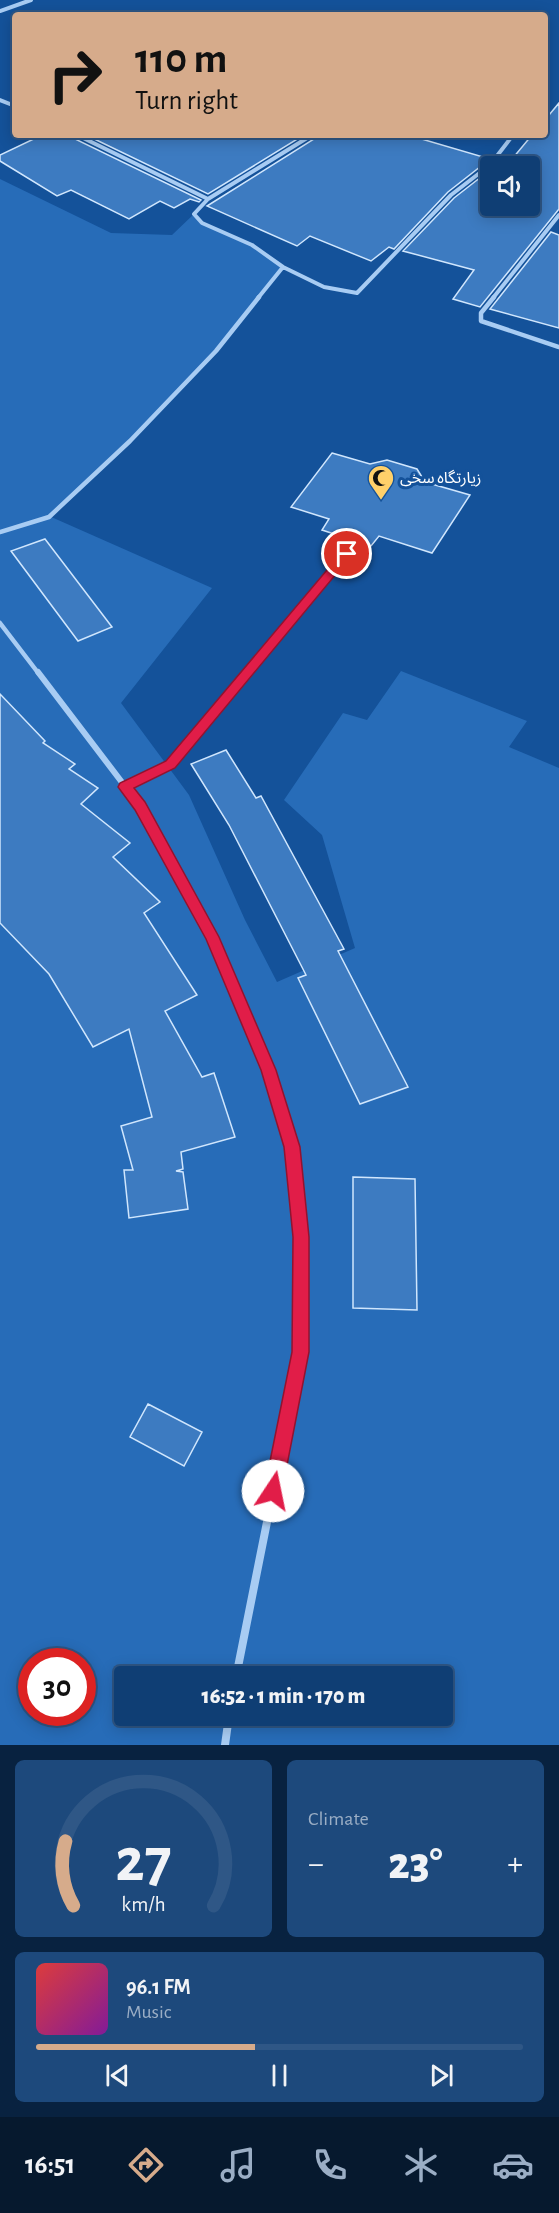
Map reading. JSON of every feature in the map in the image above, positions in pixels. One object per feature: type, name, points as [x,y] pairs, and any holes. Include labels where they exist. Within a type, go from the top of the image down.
[{"type":"street","points":[[0,11],[31,0]]},
{"type":"street","points":[[83,138],[208,199]]},
{"type":"street","points":[[307,138],[208,199],[194,214],[202,223],[252,245],[283,267],[324,287],[357,293],[451,195],[490,165],[511,138]]},
{"type":"street","points":[[559,216],[481,313],[481,321],[559,347]]},
{"type":"street","points":[[0,532],[49,517],[130,441],[216,351],[283,267]]},
{"type":"street","points":[[0,623],[140,806],[212,937],[268,1070],[292,1147],[301,1237],[301,1352],[238,1666]]},
{"type":"street","points":[[225,1745],[228,1726]]},
{"type":"lane","points":[[125,787],[170,764],[347,554]]},
{"type":"shaded area","points":[[0,179],[111,233],[172,235],[194,214],[202,223],[252,245],[283,267],[216,351],[130,441],[49,516],[212,588],[121,703],[189,795],[245,920],[277,982],[355,948],[322,835],[284,800],[343,713],[367,720],[401,671],[527,721],[509,747],[559,768],[559,1745],[0,1745]]},
{"type":"building","points":[[559,103],[559,209],[480,307],[453,299],[474,270],[403,251],[454,198],[480,178],[480,216],[540,216],[540,156],[515,156],[530,138],[548,138],[548,116]]},
{"type":"building","points":[[36,138],[74,138],[201,200],[199,202],[190,199],[174,208],[160,201],[129,219],[71,190],[57,196],[0,161],[0,155]]},
{"type":"building","points":[[92,138],[299,138],[208,194]]},
{"type":"building","points":[[314,138],[418,138],[480,156],[480,167],[448,192],[394,249],[389,247],[371,261],[310,236],[297,246],[207,206]]},
{"type":"building","points":[[551,232],[559,235],[559,328],[490,309]]},
{"type":"building","name":"زیارتگاه سخی","points":[[332,453],[370,464],[387,460],[417,469],[425,482],[470,495],[432,553],[379,536],[371,546],[322,530],[329,519],[291,507]]},
{"type":"building","points":[[45,539],[112,627],[78,641],[11,551]]},
{"type":"building","points":[[0,694],[45,741],[43,743],[75,764],[69,769],[98,788],[81,804],[130,843],[113,857],[160,902],[144,913],[197,995],[165,1011],[202,1077],[214,1073],[235,1137],[181,1152],[183,1169],[176,1171],[183,1172],[188,1209],[129,1218],[124,1170],[133,1170],[121,1126],[152,1117],[129,1029],[93,1047],[49,974],[0,923]]},
{"type":"building","points":[[226,750],[256,798],[261,796],[344,949],[338,951],[408,1087],[360,1104],[298,978],[306,975],[229,825],[191,764]]},
{"type":"building","points":[[353,1177],[415,1179],[417,1310],[353,1308]]},
{"type":"building","points":[[148,1404],[202,1432],[184,1466],[130,1437]]},
{"type":"place","name":"زیارتگاه سخی","points":[[381,501]]},
{"type":"route","points":[[273,1491],[301,1352],[301,1237],[292,1147],[268,1070],[212,937],[140,806],[125,787],[170,764],[347,554]]}]
